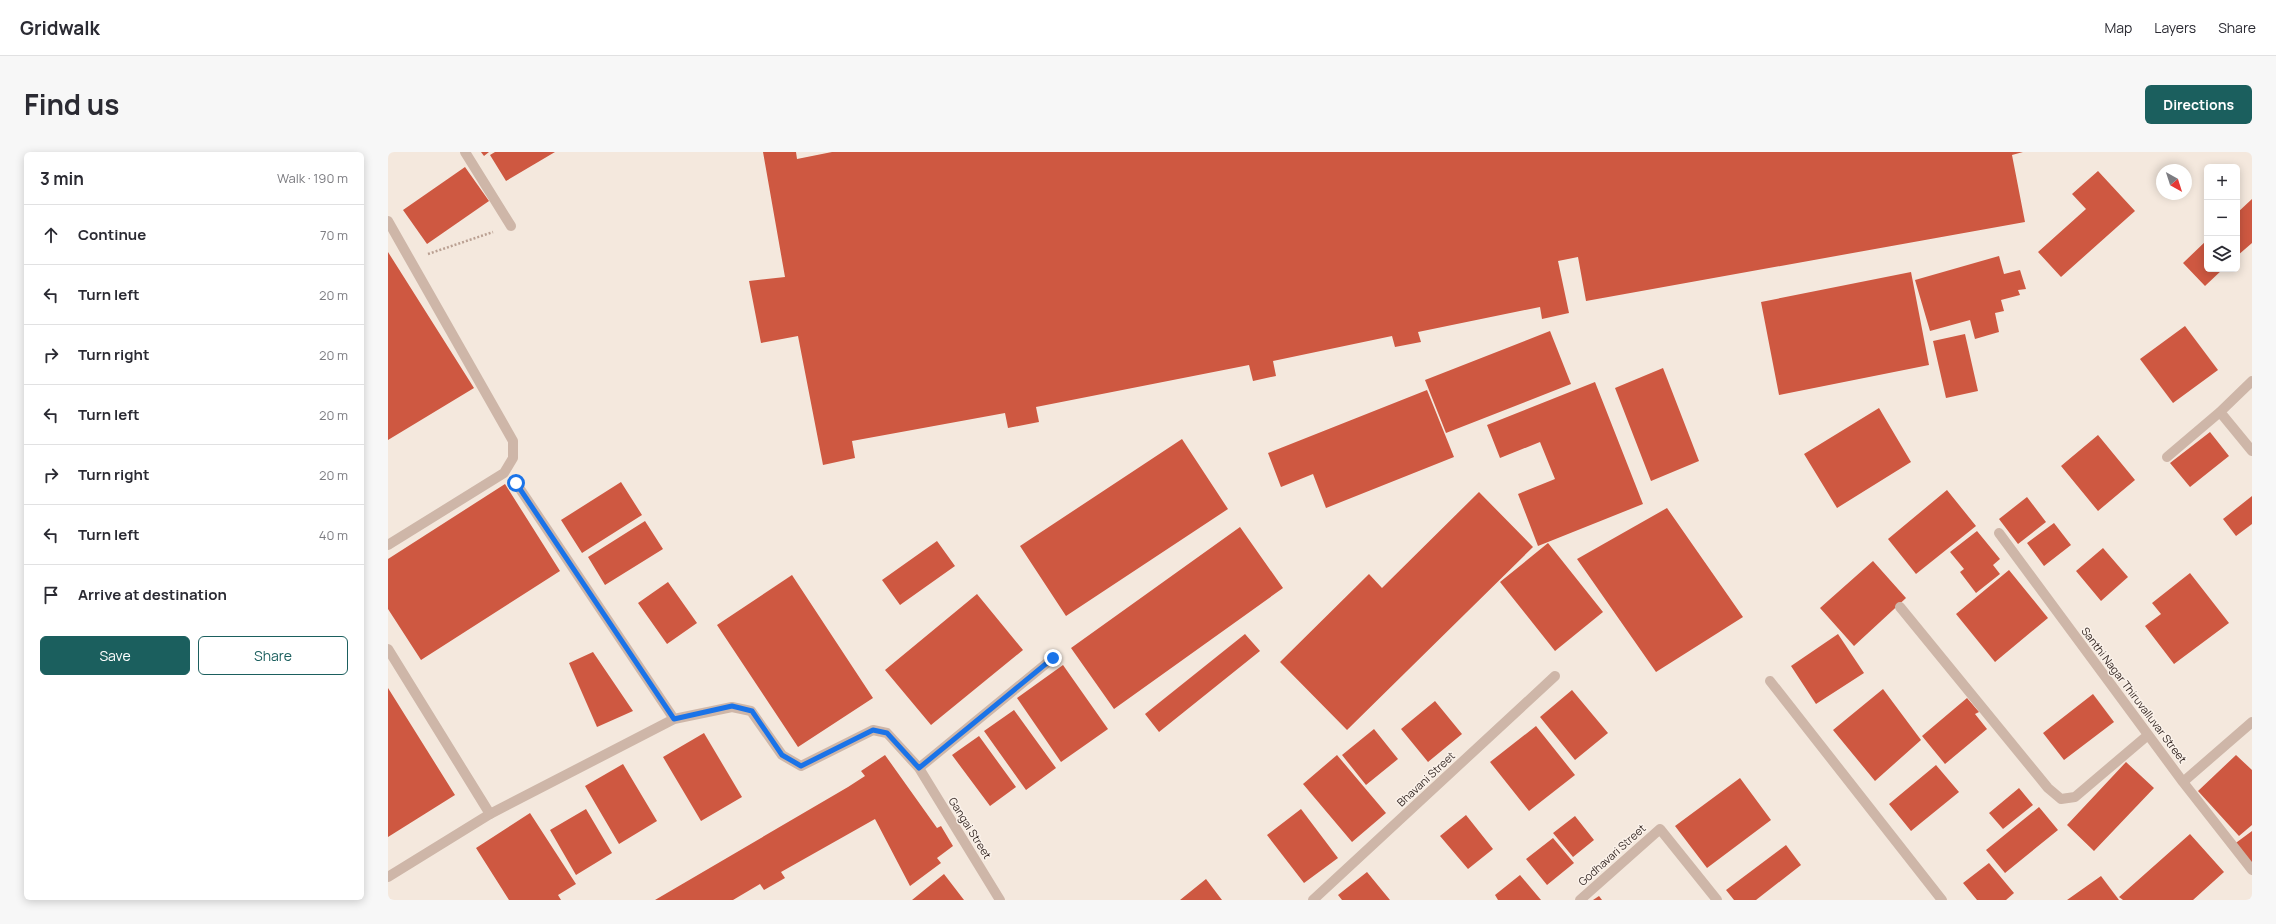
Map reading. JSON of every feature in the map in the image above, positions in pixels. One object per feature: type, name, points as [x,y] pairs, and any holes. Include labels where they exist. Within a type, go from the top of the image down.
[{"type":"street","points":[[465,152],[511,226]]},
{"type":"street","points":[[388,221],[513,441],[513,458],[504,473],[388,545]]},
{"type":"street","points":[[2167,457],[2220,412],[2252,381]]},
{"type":"street","points":[[2220,412],[2252,451]]},
{"type":"street","points":[[388,877],[490,814],[674,719],[516,483]]},
{"type":"street","name":"Santhi Nagar Thiruvalluvar Street","points":[[1999,533],[2183,782],[2252,870]]},
{"type":"street","points":[[1900,607],[2048,788],[2061,799],[2075,797],[2081,793],[2148,735]]},
{"type":"street","points":[[388,649],[490,814]]},
{"type":"street","points":[[919,768],[1053,658]]},
{"type":"street","name":"Bhavani Street","points":[[1313,900],[1555,676]]},
{"type":"street","points":[[1770,681],[1942,900]]},
{"type":"street","name":"Gangai Street","points":[[674,719],[732,706],[752,711],[782,755],[801,766],[873,730],[887,733],[919,768],[1000,900]]},
{"type":"street","points":[[2183,782],[2252,722]]},
{"type":"street","name":"Godhavari Street","points":[[1580,900],[1660,828],[1717,900]]},
{"type":"path","points":[[410,260],[511,226]]},
{"type":"building","points":[[481,152],[489,152],[484,156]]},
{"type":"building","points":[[495,152],[555,152],[506,181],[490,155]]},
{"type":"building","points":[[763,152],[796,152],[797,159],[832,152],[2023,152],[2012,155],[2025,222],[1586,301],[1578,257],[1558,261],[1569,313],[1542,319],[1540,307],[1418,332],[1421,342],[1395,347],[1392,336],[1273,361],[1276,376],[1253,381],[1249,365],[1036,407],[1039,422],[1008,428],[1005,413],[852,441],[855,458],[823,465],[798,336],[761,343],[749,281],[785,277]]},
{"type":"building","points":[[465,167],[489,201],[427,244],[403,210]]},
{"type":"building","points":[[2098,171],[2135,211],[2061,277],[2038,252],[2086,209],[2072,194]]},
{"type":"building","points":[[2252,199],[2252,243],[2240,253],[2240,236],[2240,210]]},
{"type":"building","points":[[2204,243],[2204,272],[2220,272],[2205,286],[2183,263]]},
{"type":"building","points":[[388,252],[474,388],[388,440]]},
{"type":"building","points":[[1999,256],[2004,274],[2020,270],[2026,289],[2018,290],[2020,295],[2001,300],[2004,311],[1995,313],[1999,332],[1975,339],[1970,320],[1930,331],[1915,280]]},
{"type":"building","points":[[1911,272],[1929,365],[1779,395],[1761,302]]},
{"type":"building","points":[[2185,326],[2218,370],[2173,403],[2140,359]]},
{"type":"building","points":[[1550,331],[1571,384],[1446,433],[1425,380]]},
{"type":"building","points":[[1965,334],[1978,391],[1946,398],[1933,341]]},
{"type":"building","points":[[1663,368],[1699,461],[1651,481],[1615,388]]},
{"type":"building","points":[[1595,382],[1643,504],[1538,546],[1518,494],[1555,479],[1540,442],[1500,458],[1487,425]]},
{"type":"building","points":[[1427,390],[1454,457],[1326,508],[1313,474],[1281,487],[1268,453]]},
{"type":"building","points":[[1879,408],[1911,462],[1837,508],[1804,454]]},
{"type":"building","points":[[2210,432],[2229,456],[2190,487],[2170,463]]},
{"type":"building","points":[[2098,435],[2135,480],[2098,511],[2061,466]]},
{"type":"building","points":[[1182,439],[1228,509],[1066,616],[1020,546]]},
{"type":"building","points":[[621,482],[642,515],[582,553],[561,520]]},
{"type":"building","points":[[505,484],[560,571],[421,660],[388,609],[388,559]]},
{"type":"building","points":[[1947,490],[1976,526],[1916,574],[1888,539]]},
{"type":"building","points":[[1479,492],[1533,547],[1347,730],[1280,662],[1369,574],[1382,588]]},
{"type":"building","points":[[2252,496],[2252,524],[2236,536],[2223,519]]},
{"type":"building","points":[[2027,497],[2046,522],[2018,544],[1999,519]]},
{"type":"building","points":[[1667,508],[1743,617],[1656,672],[1577,559]]},
{"type":"building","points":[[645,521],[663,549],[605,585],[588,557]]},
{"type":"building","points":[[2054,523],[2071,545],[2044,566],[2027,543]]},
{"type":"building","points":[[1240,527],[1283,588],[1114,709],[1071,648]]},
{"type":"building","points":[[1977,531],[2000,559],[1993,565],[2000,574],[1976,593],[1960,572],[1964,569],[1950,552]]},
{"type":"building","points":[[937,541],[955,566],[900,605],[882,580]]},
{"type":"building","points":[[1548,543],[1603,612],[1555,651],[1500,582]]},
{"type":"building","points":[[2103,548],[2128,577],[2101,601],[2076,571]]},
{"type":"building","points":[[1873,561],[1906,598],[1854,646],[1820,608]]},
{"type":"building","points":[[2009,570],[2048,618],[1995,662],[1956,614]]},
{"type":"building","points":[[2190,573],[2229,623],[2174,664],[2145,626],[2161,614],[2152,603]]},
{"type":"building","points":[[792,575],[873,698],[798,747],[717,625]]},
{"type":"building","points":[[668,582],[697,623],[667,644],[638,603]]},
{"type":"building","points":[[977,594],[1023,650],[931,725],[885,670]]},
{"type":"building","points":[[1245,634],[1260,651],[1159,732],[1145,714]]},
{"type":"building","points":[[1838,634],[1864,673],[1816,704],[1791,666]]},
{"type":"building","points":[[593,652],[633,711],[597,727],[569,663]]},
{"type":"building","points":[[1063,665],[1108,729],[1061,762],[1017,698]]},
{"type":"building","points":[[388,688],[455,795],[388,837]]},
{"type":"building","points":[[1883,689],[1921,740],[1875,781],[1833,730]]},
{"type":"building","points":[[1572,690],[1608,733],[1575,760],[1540,717]]},
{"type":"building","points":[[2093,694],[2114,722],[2064,760],[2043,733]]},
{"type":"building","points":[[1967,698],[1979,712],[1975,714],[1987,729],[1945,764],[1922,736]]},
{"type":"building","points":[[1435,701],[1462,734],[1428,762],[1401,729]]},
{"type":"building","points":[[1014,710],[1056,768],[1026,790],[984,731]]},
{"type":"building","points":[[1536,726],[1575,775],[1529,811],[1490,762]]},
{"type":"building","points":[[1374,729],[1398,759],[1366,785],[1342,755]]},
{"type":"building","points":[[704,733],[742,797],[701,821],[663,757]]},
{"type":"building","points":[[979,736],[1016,787],[990,806],[952,755]]},
{"type":"building","points":[[885,755],[937,828],[941,826],[953,846],[937,858],[941,863],[910,886],[875,819],[781,872],[785,878],[764,890],[760,884],[733,900],[655,900],[848,787],[865,776],[861,771]]},
{"type":"building","points":[[1337,755],[1386,813],[1352,842],[1303,784]]},
{"type":"building","points":[[2236,755],[2252,770],[2252,825],[2239,836],[2198,791]]},
{"type":"building","points":[[2126,762],[2154,788],[2094,851],[2067,825]]},
{"type":"building","points":[[623,764],[657,821],[619,844],[585,786]]},
{"type":"building","points":[[1936,765],[1959,792],[1911,831],[1889,804]]},
{"type":"building","points":[[1740,778],[1771,820],[1707,868],[1675,826]]},
{"type":"building","points":[[2019,788],[2033,805],[2003,829],[1989,813]]},
{"type":"building","points":[[2039,807],[2058,830],[2005,873],[1986,850]]},
{"type":"building","points":[[586,809],[612,853],[576,875],[550,830]]},
{"type":"building","points":[[1301,809],[1338,858],[1304,883],[1267,835]]},
{"type":"building","points":[[530,813],[576,884],[558,895],[561,900],[509,900],[476,848]]},
{"type":"building","points":[[1466,815],[1493,849],[1468,869],[1440,836]]},
{"type":"building","points":[[1575,816],[1594,840],[1573,857],[1553,833]]},
{"type":"building","points":[[2252,831],[2252,865],[2233,845]]},
{"type":"building","points":[[2190,834],[2224,872],[2193,900],[2123,900],[2119,897]]},
{"type":"building","points":[[1553,838],[1574,863],[1547,885],[1526,859]]},
{"type":"building","points":[[1786,845],[1801,865],[1756,900],[1734,900],[1726,890]]},
{"type":"building","points":[[1989,863],[2014,893],[2006,900],[1977,900],[1963,883]]},
{"type":"building","points":[[1367,872],[1390,900],[1342,900],[1338,895]]},
{"type":"building","points":[[944,874],[964,900],[912,900]]},
{"type":"building","points":[[1520,875],[1541,900],[1498,900],[1495,895]]},
{"type":"building","points":[[2101,876],[2119,900],[2067,900]]},
{"type":"building","points":[[1206,879],[1222,900],[1180,900]]},
{"type":"building","points":[[1599,896],[1602,900],[1593,900]]},
{"type":"route","points":[[516,483],[674,719],[732,706],[752,711],[782,755],[801,766],[873,730],[887,733],[919,768],[1053,658]]}]
